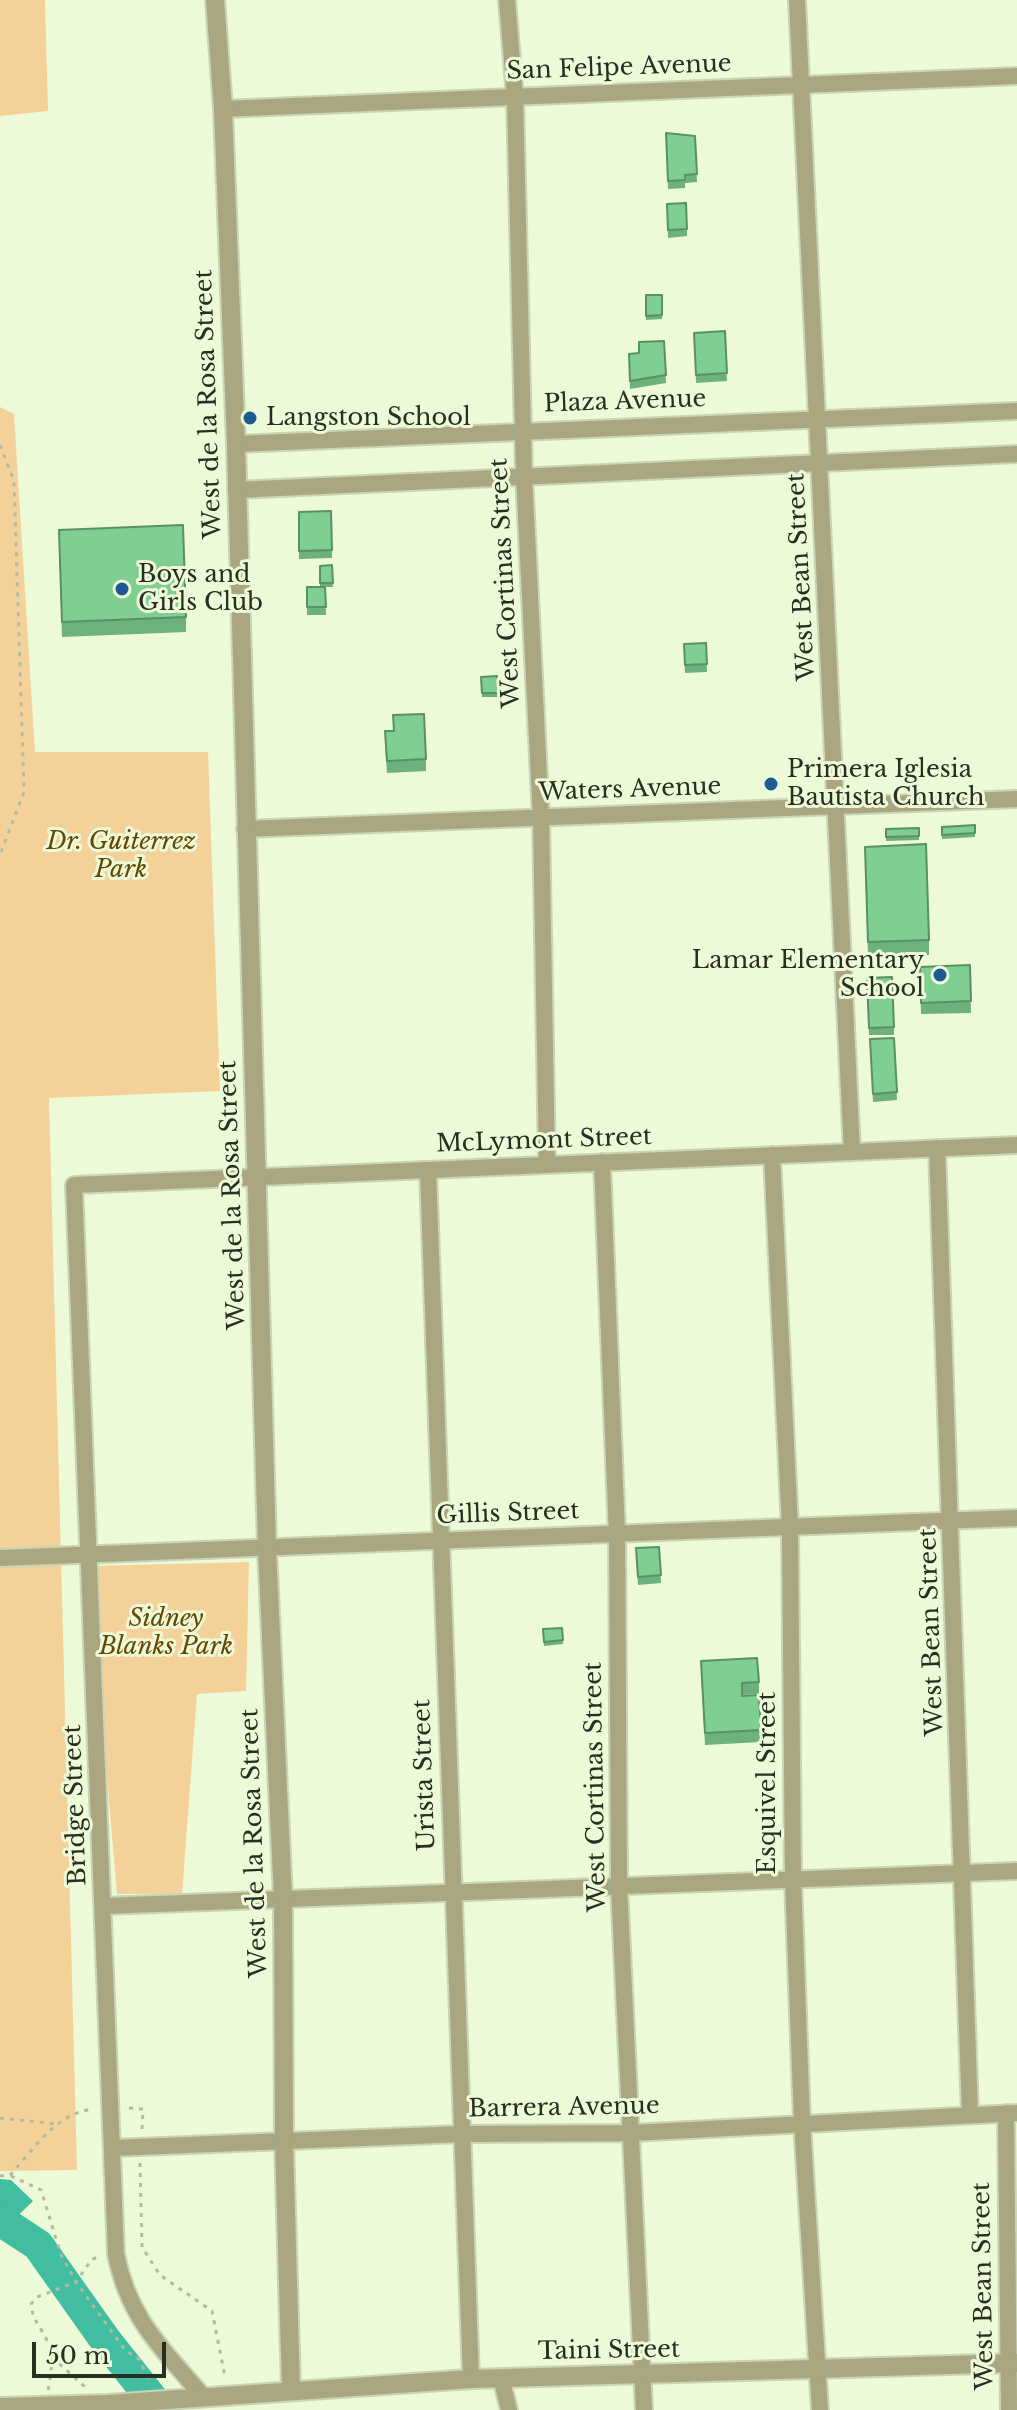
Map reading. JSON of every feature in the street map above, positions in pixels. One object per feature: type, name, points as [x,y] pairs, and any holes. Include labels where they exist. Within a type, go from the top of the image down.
[{"type":"street","name":"West de la Rosa Street","points":[[215,0],[223,109],[236,444],[267,1548],[283,1899],[284,2141],[291,2390]]},
{"type":"street","name":"West Cortinas Street","points":[[507,0],[515,97],[524,475],[541,818],[547,1165]]},
{"type":"street","name":"West Bean Street","points":[[797,0],[852,1152]]},
{"type":"street","name":"San Felipe Avenue","points":[[223,109],[1017,76]]},
{"type":"street","name":"Plaza Avenue","points":[[236,444],[1017,411]]},
{"type":"street","points":[[236,490],[1017,454]]},
{"type":"street","name":"Waters Avenue","points":[[245,829],[1017,799]]},
{"type":"street","name":"McLymont Street","points":[[74,1185],[1017,1145]]},
{"type":"street","name":"West Bean Street","points":[[937,1148],[970,2115]]},
{"type":"street","name":"Esquivel Street","points":[[772,1155],[790,1527],[793,1880],[802,2122],[820,2410]]},
{"type":"street","name":"West Cortinas Street","points":[[602,1162],[617,1534],[619,1886],[644,2410]]},
{"type":"street","name":"Urista Street","points":[[428,1170],[471,2379]]},
{"type":"street","name":"Bridge Street","points":[[74,1185],[116,2254],[122,2285],[134,2314],[202,2395]]},
{"type":"street","name":"Gillis Street","points":[[0,1558],[1017,1518]]},
{"type":"street","points":[[104,1906],[1017,1871]]},
{"type":"street","name":"West Bean Street","points":[[1009,2410],[1013,2363],[1012,2113]]},
{"type":"street","name":"Barrera Avenue","points":[[112,2148],[462,2134],[632,2133],[1012,2113]]},
{"type":"street","name":"Taini Street","points":[[0,2407],[108,2404],[226,2393],[471,2379],[1013,2363]]},
{"type":"street","points":[[501,2378],[509,2410]]},
{"type":"path","points":[[0,445],[14,481],[24,792],[0,855]]},
{"type":"path","points":[[10,2175],[56,2125],[76,2111],[111,2107],[143,2109],[142,2247],[160,2275],[212,2311],[226,2393]]},
{"type":"path","points":[[0,2118],[56,2125]]},
{"type":"path","points":[[0,2176],[10,2175],[41,2190],[61,2255],[76,2282],[125,2350],[140,2360],[150,2384]]},
{"type":"path","points":[[52,2404],[47,2398],[52,2357],[45,2336],[32,2317],[31,2304],[37,2297],[76,2282],[92,2259],[116,2254]]},
{"type":"path","points":[[52,2357],[91,2392]]},
{"type":"green space","points":[[0,0],[45,0],[48,111],[0,116]]},
{"type":"green space","name":"Dr. Guiterrez Park","points":[[0,407],[14,414],[35,752],[208,752],[220,1091],[49,1098],[77,2170],[0,2171]]},
{"type":"green space","name":"Sidney Blanks Park","points":[[249,1562],[246,1691],[197,1694],[182,1894],[117,1894],[89,1566]]},
{"type":"water","points":[[0,2179],[11,2180],[33,2201],[0,2233]]},
{"type":"building","points":[[666,133],[695,136],[697,174],[685,175],[685,180],[668,181]]},
{"type":"building","points":[[686,203],[687,229],[668,230],[667,204]]},
{"type":"building","points":[[646,295],[662,295],[662,315],[646,316]]},
{"type":"building","points":[[725,331],[727,373],[696,375],[694,333]]},
{"type":"building","points":[[664,341],[666,375],[630,381],[629,354],[639,353],[639,342]]},
{"type":"building","points":[[331,511],[332,550],[299,551],[299,512]]},
{"type":"building","name":"Boys and Girls Club","points":[[183,525],[186,617],[62,622],[59,530]]},
{"type":"building","points":[[332,565],[333,583],[320,583],[320,566]]},
{"type":"building","points":[[307,587],[325,587],[326,607],[307,607]]},
{"type":"building","points":[[706,643],[707,664],[685,665],[684,644]]},
{"type":"building","points":[[497,676],[498,693],[482,693],[481,677]]},
{"type":"building","points":[[424,714],[426,759],[387,761],[385,731],[394,731],[393,715]]},
{"type":"building","points":[[975,825],[975,833],[942,835],[942,827]]},
{"type":"building","points":[[919,828],[919,836],[886,837],[886,829]]},
{"type":"building","points":[[926,844],[929,940],[868,942],[865,847]]},
{"type":"building","points":[[970,965],[971,1001],[921,1003],[920,967]]},
{"type":"building","points":[[892,977],[894,1027],[869,1028],[867,978]]},
{"type":"building","points":[[894,1038],[897,1092],[873,1094],[870,1039]]},
{"type":"building","points":[[659,1547],[661,1575],[638,1577],[636,1548]]},
{"type":"building","points":[[562,1628],[563,1640],[544,1642],[543,1629]]},
{"type":"building","points":[[757,1658],[759,1682],[742,1683],[742,1696],[759,1695],[761,1730],[705,1733],[701,1661]]},
{"type":"waterway","points":[[0,2220],[38,2245],[106,2341],[161,2410]]},
{"type":"place","name":"Langston School","points":[[250,418]]},
{"type":"place","name":"Boys and Girls Club","points":[[122,589]]},
{"type":"place","name":"Primera Iglesia Bautista Church","points":[[771,784]]},
{"type":"place","name":"Lamar Elementary School","points":[[940,975]]}]
